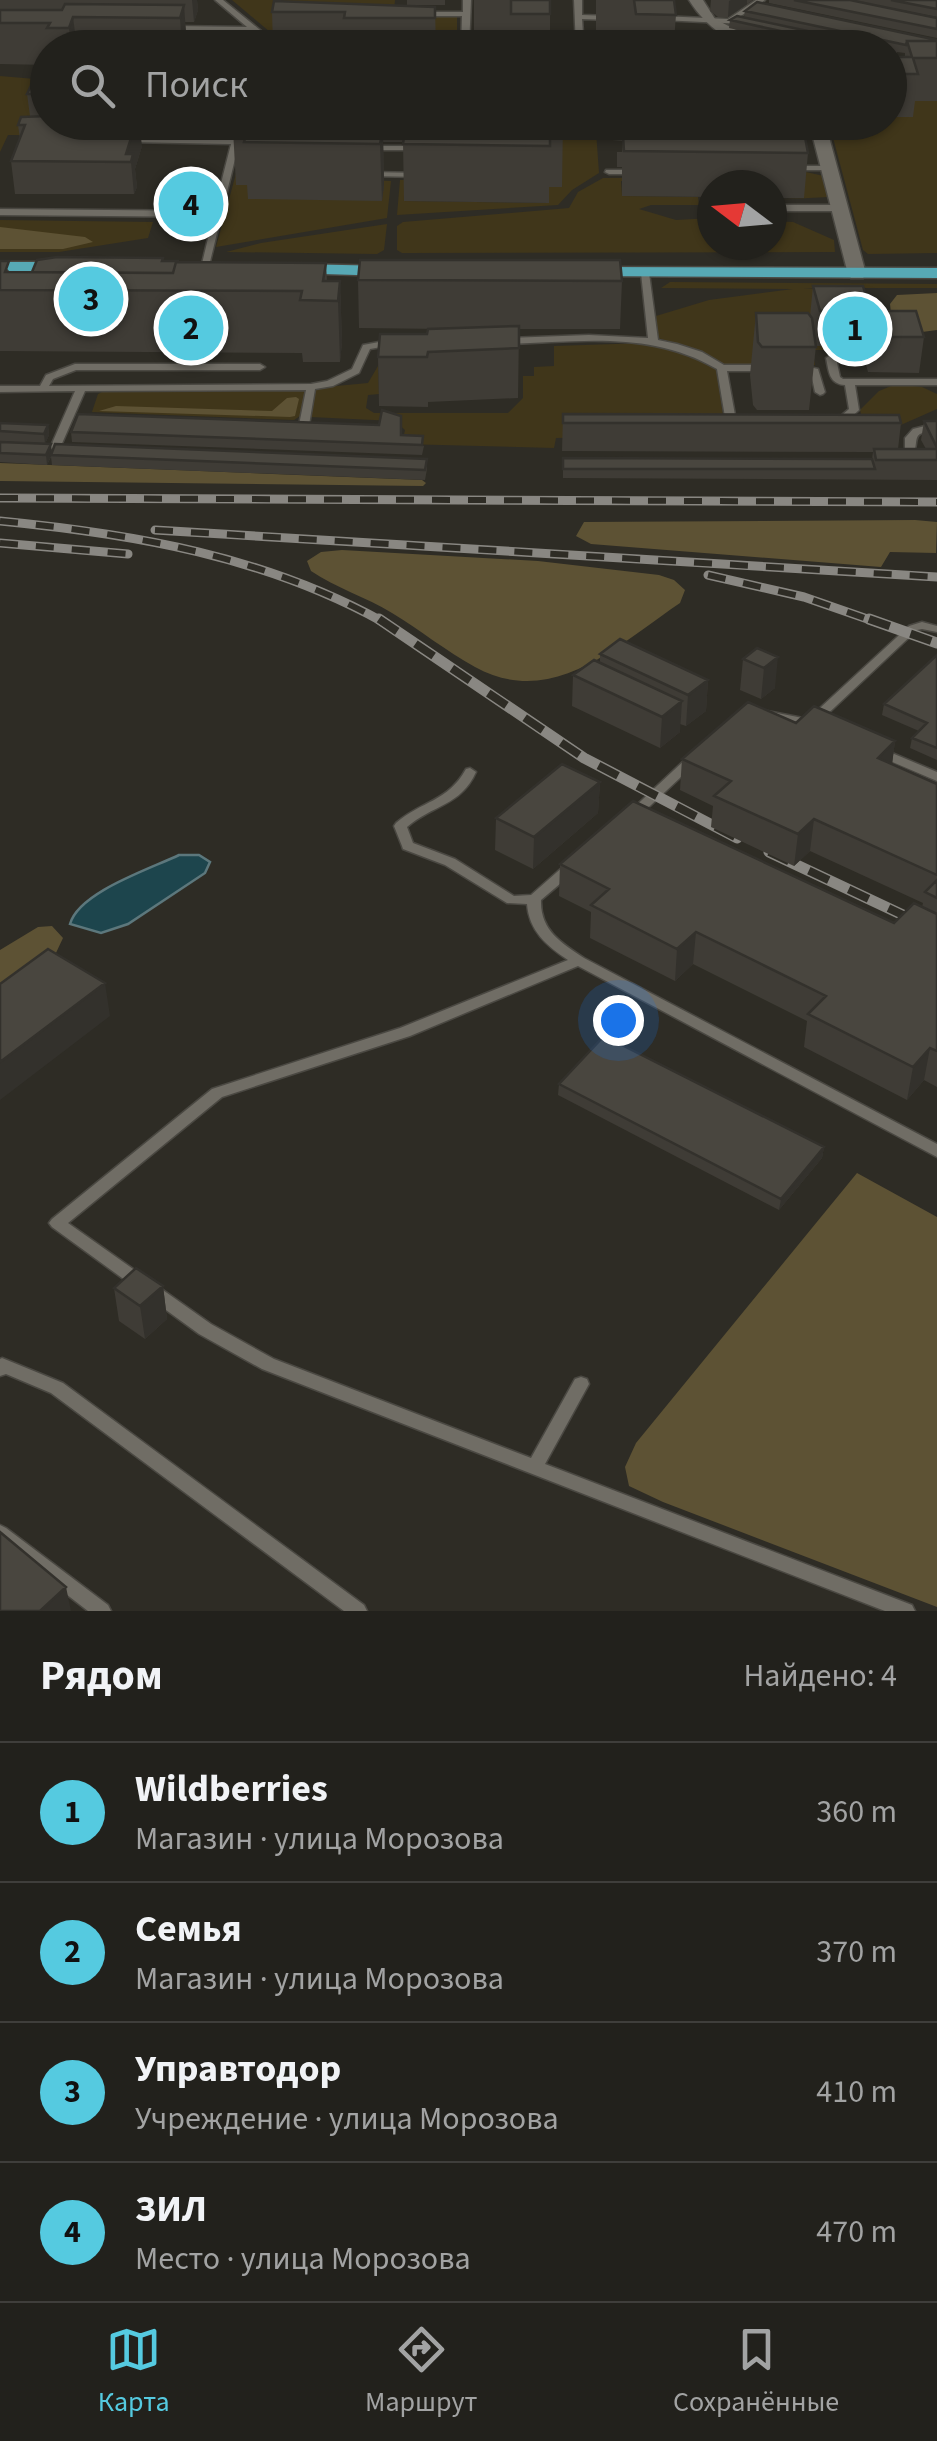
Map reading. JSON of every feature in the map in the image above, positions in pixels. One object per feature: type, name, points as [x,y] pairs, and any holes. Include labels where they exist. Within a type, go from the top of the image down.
[{"type":"main road","points":[[0,267],[94,267]]},
{"type":"main road","points":[[278,269],[408,271]]},
{"type":"main road","points":[[566,272],[937,273]]},
{"type":"street","points":[[696,0],[710,22],[727,30]]},
{"type":"street","points":[[822,140],[857,274]]},
{"type":"lane","points":[[219,0],[254,29]]},
{"type":"lane","points":[[466,30],[467,0]]},
{"type":"lane","points":[[568,0],[578,3],[579,30]]},
{"type":"lane","points":[[732,20],[758,2],[772,8]]},
{"type":"lane","points":[[413,14],[466,14]]},
{"type":"lane","points":[[579,18],[616,18]]},
{"type":"lane","points":[[649,18],[750,24]]},
{"type":"lane","points":[[154,28],[254,29]]},
{"type":"lane","points":[[123,140],[251,150]]},
{"type":"lane","points":[[205,268],[236,140]]},
{"type":"lane","points":[[510,160],[511,140]]},
{"type":"lane","points":[[355,153],[370,148],[438,148]]},
{"type":"lane","points":[[774,168],[829,168]]},
{"type":"lane","points":[[609,172],[650,171]]},
{"type":"lane","points":[[362,174],[434,175]]},
{"type":"lane","points":[[787,208],[840,208]]},
{"type":"lane","points":[[0,212],[218,214]]},
{"type":"lane","points":[[645,273],[653,341]]},
{"type":"lane","points":[[498,341],[653,341],[698,353],[722,368],[772,368]]},
{"type":"lane","points":[[0,389],[312,387],[345,378],[373,343],[402,342]]},
{"type":"lane","points":[[831,358],[836,378],[850,384],[937,382]]},
{"type":"lane","points":[[361,362],[381,362]]},
{"type":"lane","points":[[43,389],[49,377],[74,366],[260,367]]},
{"type":"lane","points":[[719,428],[752,424],[730,417],[722,368]]},
{"type":"lane","points":[[788,368],[815,371],[820,392]]},
{"type":"lane","points":[[820,428],[843,421],[854,410],[850,384]]},
{"type":"lane","points":[[304,425],[312,387]]},
{"type":"lane","points":[[56,448],[80,389]]},
{"type":"lane","points":[[69,418],[88,418]]},
{"type":"lane","points":[[285,424],[321,426]]},
{"type":"lane","points":[[888,461],[901,460],[910,453],[910,438],[917,432],[937,426]]},
{"type":"lane","points":[[37,448],[75,449]]},
{"type":"lane","points":[[811,723],[912,628],[937,628]]},
{"type":"lane","points":[[752,715],[811,723],[829,730]]},
{"type":"lane","points":[[616,829],[708,745]]},
{"type":"lane","points":[[865,746],[937,777]]},
{"type":"lane","points":[[470,772],[467,783],[442,804],[413,812],[400,826],[408,846],[450,862],[512,900],[534,899],[575,864]]},
{"type":"lane","points":[[534,899],[532,912],[537,923],[551,942],[579,961],[937,1151]]},
{"type":"lane","points":[[579,961],[405,1032],[217,1093],[56,1222],[230,1345],[534,1468],[906,1611]]},
{"type":"lane","points":[[0,1369],[2,1366],[57,1388],[358,1611]]},
{"type":"lane","points":[[534,1468],[580,1384]]},
{"type":"lane","points":[[0,1532],[102,1611]]},
{"type":"shaded area","points":[[232,0],[395,0],[394,11],[407,16],[457,16],[457,30],[268,30]]},
{"type":"shaded area","points":[[0,76],[30,79],[30,135],[8,135],[0,152]]},
{"type":"shaded area","points":[[937,101],[937,253],[868,254],[863,250],[834,140],[907,140],[907,102]]},
{"type":"shaded area","points":[[519,140],[597,140],[599,173],[572,190],[558,205],[397,215],[400,180],[416,180],[405,201],[548,203],[549,187],[562,186]]},
{"type":"shaded area","points":[[240,159],[252,185],[381,201],[384,186],[365,180],[391,181],[387,218],[216,247]]},
{"type":"shaded area","points":[[801,171],[824,176],[828,197],[787,199],[803,198],[801,183],[787,183],[787,174]]},
{"type":"shaded area","points":[[697,177],[697,182],[621,181],[622,196],[697,197],[697,205],[651,205],[639,209],[676,220],[697,219],[697,252],[397,250],[397,226],[403,222],[569,208],[578,192],[603,178]]},
{"type":"shaded area","points":[[0,220],[153,222],[148,238],[59,252],[0,252]]},
{"type":"shaded area","points":[[787,222],[834,240],[835,252],[787,252]]},
{"type":"shaded area","points":[[387,224],[384,250],[377,254],[226,252],[261,243]]},
{"type":"shaded area","points":[[0,227],[85,237],[93,242],[63,249],[0,249]]},
{"type":"shaded area","points":[[670,282],[937,284],[937,288],[803,288],[857,291],[828,350],[812,350],[815,365],[724,365],[702,351],[658,338],[656,316],[709,300],[793,289],[661,288]]},
{"type":"shaded area","points":[[937,293],[937,330],[922,332],[892,323],[890,304],[897,295]]},
{"type":"shaded area","points":[[646,343],[695,355],[716,369],[723,415],[603,437],[556,438],[554,448],[402,444],[405,430],[395,421],[310,417],[315,388],[368,383],[378,366],[379,394],[368,395],[366,408],[374,413],[508,413],[523,398],[523,376],[534,376],[534,367],[554,366],[554,346]]},
{"type":"shaded area","points":[[896,384],[922,387],[937,394],[937,409],[894,428],[864,426],[860,410],[879,391]]},
{"type":"shaded area","points":[[306,390],[300,416],[294,420],[92,412],[98,394],[104,391]]},
{"type":"shaded area","points":[[287,398],[299,399],[295,416],[290,417],[99,411],[116,406],[272,411]]},
{"type":"shaded area","points":[[0,463],[426,483],[423,486],[0,481]]},
{"type":"shaded area","points":[[584,522],[937,522],[936,553],[890,552],[881,567],[591,544],[576,536]]},
{"type":"shaded area","points":[[321,552],[538,561],[659,575],[674,580],[685,590],[680,603],[584,666],[531,681],[504,678],[475,667],[392,613],[311,571],[307,561]]},
{"type":"shaded area","points":[[52,926],[63,938],[47,972],[0,1006],[0,950],[38,927]]},
{"type":"shaded area","points":[[857,1173],[937,1217],[937,1607],[663,1502],[629,1486],[625,1467],[636,1443]]},
{"type":"water","points":[[179,855],[199,855],[210,862],[205,873],[128,924],[101,933],[70,924],[76,912],[101,892]]},
{"type":"building","points":[[511,0],[550,0],[550,14],[511,14]]},
{"type":"building","points":[[634,0],[674,0],[676,15],[636,14]]},
{"type":"building","points":[[794,0],[850,0],[937,18],[937,29]]},
{"type":"building","points":[[891,0],[937,0],[937,9]]},
{"type":"building","points":[[274,1],[435,7],[435,18],[344,18],[345,12],[272,12]]},
{"type":"building","points":[[757,2],[890,30],[835,30],[745,11]]},
{"type":"building","points":[[65,4],[184,5],[180,18],[73,17],[69,28],[47,28],[50,23],[0,23],[0,10],[62,10]]},
{"type":"building","points":[[737,16],[803,30],[776,30],[730,20]]},
{"type":"building","points":[[907,34],[937,40],[907,41]]},
{"type":"building","points":[[907,41],[937,41],[937,58],[913,58],[918,74],[907,74],[907,57],[912,57]]},
{"type":"building","points":[[21,117],[30,117],[30,140],[130,140],[126,154],[133,154],[131,162],[11,161],[25,125],[18,125]]},
{"type":"building","points":[[245,140],[381,140],[380,144]]},
{"type":"building","points":[[404,140],[550,140],[550,146],[403,144]]},
{"type":"building","points":[[623,140],[806,140],[808,153],[624,151]]},
{"type":"building","points":[[57,257],[179,261],[173,273],[32,272],[37,260]]},
{"type":"building","points":[[360,260],[620,260],[622,281],[358,280]]},
{"type":"building","points":[[0,261],[9,261],[5,272],[163,273],[173,273],[176,262],[326,263],[323,281],[340,281],[338,301],[300,300],[302,291],[0,290]]},
{"type":"building","points":[[813,286],[863,286],[870,311],[820,311]]},
{"type":"building","points":[[865,311],[916,311],[924,337],[873,337]]},
{"type":"building","points":[[756,313],[808,313],[816,347],[762,347],[758,342]]},
{"type":"building","points":[[519,326],[519,348],[428,352],[427,357],[378,357],[380,334]]},
{"type":"building","points":[[382,410],[401,416],[401,435],[423,436],[422,445],[71,432],[78,414],[379,425]]},
{"type":"building","points":[[563,414],[899,415],[901,423],[563,423]]},
{"type":"building","points":[[924,421],[937,421],[937,448]]},
{"type":"building","points":[[0,423],[48,425],[44,434],[0,431]]},
{"type":"building","points":[[0,442],[51,444],[46,455],[0,453]]},
{"type":"building","points":[[55,444],[427,459],[425,470],[51,455]]},
{"type":"building","points":[[874,449],[937,449],[937,460],[876,460]]},
{"type":"building","points":[[563,458],[872,459],[875,469],[563,469]]},
{"type":"building","points":[[620,639],[708,680],[688,695],[600,654]]},
{"type":"building","points":[[757,648],[778,657],[764,668],[743,659]]},
{"type":"building","points":[[937,655],[937,748],[912,738],[927,723],[884,704]]},
{"type":"building","points":[[594,660],[682,701],[662,717],[573,675]]},
{"type":"building","points":[[748,702],[796,723],[814,706],[895,741],[878,758],[937,784],[937,875],[814,819],[798,834],[714,796],[731,781],[682,759]]},
{"type":"building","points":[[562,764],[600,782],[534,837],[496,818]]},
{"type":"building","points":[[633,801],[894,923],[914,903],[937,914],[937,1051],[930,1048],[913,1067],[808,1014],[826,996],[696,932],[677,949],[591,905],[609,889],[560,864]]},
{"type":"building","points":[[937,880],[937,898],[925,892]]},
{"type":"building","points":[[48,949],[105,983],[0,1062],[0,984]]},
{"type":"building","points":[[604,1036],[824,1147],[781,1199],[559,1084]]},
{"type":"building","points":[[136,1268],[163,1286],[140,1306],[114,1288]]},
{"type":"building","points":[[0,1532],[66,1587],[40,1611],[0,1611]]},
{"type":"railway","points":[[0,498],[937,502]]},
{"type":"railway","points":[[0,521],[149,541],[245,564],[338,599],[383,622]]},
{"type":"railway","points":[[155,530],[937,577]]},
{"type":"railway","points":[[0,543],[128,554]]},
{"type":"railway","points":[[708,575],[804,597],[876,622]]},
{"type":"railway","points":[[379,619],[584,758],[737,838]]},
{"type":"railway","points":[[869,619],[937,643]]},
{"type":"railway","points":[[769,852],[937,931]]},
{"type":"place","name":"ЗИЛ","points":[[191,204]]},
{"type":"place","name":"Управтодор","points":[[91,299]]},
{"type":"place","name":"Семья","points":[[191,328]]},
{"type":"place","name":"Wildberries","points":[[855,329]]}]
